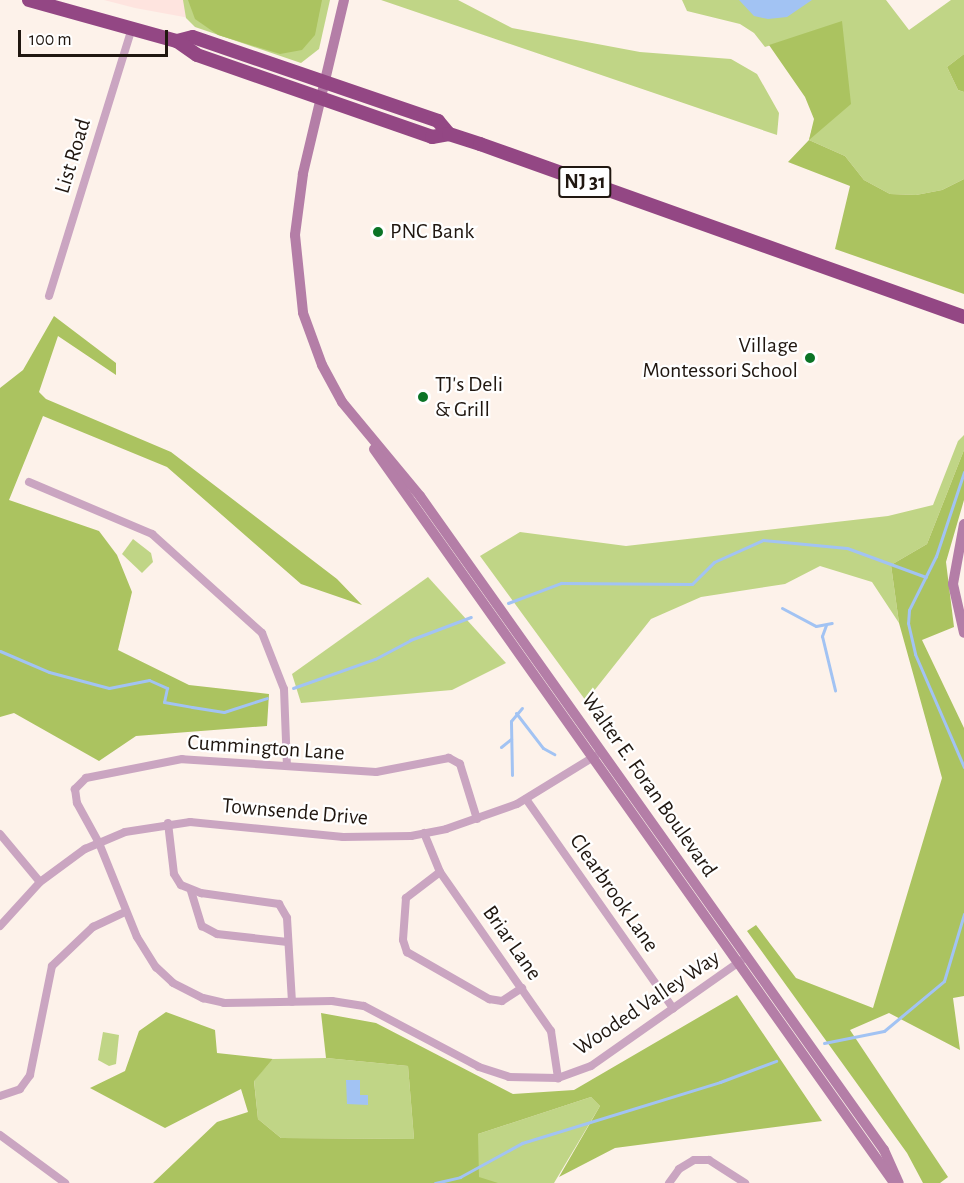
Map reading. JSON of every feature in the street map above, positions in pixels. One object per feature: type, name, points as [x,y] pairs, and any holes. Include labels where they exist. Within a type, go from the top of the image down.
[{"type":"highway","name":"NJ 31","points":[[29,0],[177,41],[193,38],[327,81],[438,121],[449,134]]},
{"type":"highway","name":"NJ 31","points":[[177,41],[187,52],[432,137],[449,134],[964,317]]},
{"type":"street","name":"Walter E. Foran Boulevard","points":[[344,0],[300,190],[295,235],[297,279],[318,357],[354,419],[747,957],[884,1150],[897,1183]]},
{"type":"street","name":"List Road","points":[[49,296],[132,28]]},
{"type":"street","points":[[29,482],[152,534],[263,635],[284,689],[287,766]]},
{"type":"street","points":[[964,524],[953,584],[964,633]]},
{"type":"street","name":"Walter E. Foran Boulevard","points":[[597,754],[736,964],[897,1183]]},
{"type":"street","name":"Townsende Drive","points":[[0,926],[40,882],[99,843],[168,823],[219,823],[343,837],[424,833],[477,819],[526,799],[597,754]]},
{"type":"street","name":"Cummington Lane","points":[[99,843],[77,803],[75,789],[86,778],[182,759],[376,772],[449,758],[460,764],[477,819]]},
{"type":"street","name":"Clearbrook Lane","points":[[526,799],[673,1008]]},
{"type":"street","points":[[168,823],[174,873],[181,885],[191,891],[279,904],[287,918],[292,1002]]},
{"type":"street","name":"Briar Lane","points":[[424,833],[440,872],[551,1030],[558,1078]]},
{"type":"street","points":[[0,834],[40,882]]},
{"type":"street","name":"Wooded Valley Way","points":[[99,843],[125,912],[149,958],[183,989],[224,1003],[292,1002],[364,1006],[499,1075],[531,1080],[558,1078],[591,1066],[747,957]]},
{"type":"street","points":[[440,872],[406,898],[403,940],[407,952],[489,999],[502,1001],[522,988]]},
{"type":"street","points":[[191,891],[202,926],[217,934],[288,942]]},
{"type":"street","points":[[0,1096],[27,1084],[52,966],[93,927],[125,912]]},
{"type":"street","points":[[0,1135],[65,1183]]},
{"type":"street","points":[[669,1183],[679,1169],[694,1160],[709,1160],[745,1183]]},
{"type":"shaded area","points":[[104,0],[188,0],[195,19],[135,8]]},
{"type":"green space","points":[[183,0],[330,0],[319,49],[301,63],[195,27],[186,18]]},
{"type":"green space","points":[[188,0],[322,0],[315,35],[302,50],[280,54],[218,35],[195,19]]},
{"type":"green space","points":[[381,0],[458,0],[512,28],[640,52],[731,59],[757,74],[779,113],[777,135]]},
{"type":"green space","points":[[682,0],[886,0],[909,30],[951,0],[964,0],[964,54],[947,67],[958,90],[964,92],[964,179],[942,190],[916,195],[890,194],[864,180],[845,156],[809,140],[842,22],[765,47],[754,33],[740,24],[687,11]]},
{"type":"green space","points":[[842,21],[851,104],[809,140],[814,119],[805,97],[769,45]]},
{"type":"green space","points":[[964,54],[964,92],[958,90],[947,67]]},
{"type":"green space","points":[[809,140],[845,156],[864,180],[890,194],[916,195],[942,190],[964,179],[964,294],[835,249],[850,186],[788,162]]},
{"type":"green space","points":[[54,316],[116,363],[116,375],[58,336],[39,392],[46,399],[171,452],[337,579],[362,605],[301,584],[167,467],[43,416],[9,500],[99,531],[117,555],[132,592],[118,650],[189,685],[269,694],[267,726],[136,736],[99,761],[14,713],[0,717],[0,388],[23,370]]},
{"type":"green space","points":[[964,435],[964,450],[927,544],[891,565],[899,623],[872,582],[820,566],[785,584],[701,597],[651,619],[586,701],[480,556],[520,532],[626,546],[888,516],[933,505],[958,441]]},
{"type":"green space","points":[[964,450],[964,500],[946,562],[954,627],[922,640],[964,728],[964,996],[953,998],[960,1050],[889,1013],[850,1030],[948,1177],[940,1183],[923,1183],[907,1153],[747,931],[756,925],[796,978],[873,1008],[942,778],[899,623],[891,565],[927,544]]},
{"type":"green space","points":[[133,539],[151,553],[153,562],[142,573],[122,554]]},
{"type":"green space","points":[[428,577],[506,663],[452,690],[301,703],[292,674]]},
{"type":"green space","points":[[737,995],[822,1121],[615,1148],[559,1177],[600,1106],[591,1097],[478,1134],[479,1177],[498,1183],[153,1183],[217,1122],[248,1112],[241,1089],[165,1128],[90,1088],[125,1071],[139,1031],[166,1012],[215,1030],[217,1053],[273,1059],[254,1081],[258,1119],[281,1138],[414,1139],[408,1066],[326,1058],[321,1013],[376,1023],[513,1094],[574,1090]]},
{"type":"green space","points":[[103,1032],[119,1035],[116,1064],[109,1066],[98,1060]]},
{"type":"green space","points":[[326,1058],[408,1066],[414,1139],[281,1138],[258,1119],[254,1080],[273,1059]]},
{"type":"green space","points":[[591,1097],[600,1106],[554,1183],[404,1183],[478,1134]]},
{"type":"water","points":[[739,0],[812,0],[787,17],[768,19],[754,16]]},
{"type":"water","points":[[346,1080],[360,1080],[360,1095],[368,1095],[368,1105],[347,1104]]},
{"type":"waterway","points":[[964,472],[936,556],[909,610],[908,623],[915,654],[964,767]]},
{"type":"waterway","points":[[508,603],[561,583],[692,584],[714,562],[763,540],[847,548],[926,577]]},
{"type":"waterway","points":[[782,608],[816,626],[832,623]]},
{"type":"waterway","points":[[293,688],[375,659],[410,640],[471,617]]},
{"type":"waterway","points":[[826,625],[822,636],[835,690]]},
{"type":"waterway","points":[[0,651],[49,672],[109,688],[149,680],[167,688],[164,702],[192,707],[224,712],[267,698]]},
{"type":"waterway","points":[[512,775],[511,721],[522,708]]},
{"type":"waterway","points":[[516,713],[543,748],[554,754]]},
{"type":"waterway","points":[[501,747],[511,739]]},
{"type":"waterway","points":[[824,1043],[884,1031],[944,981],[964,914]]},
{"type":"waterway","points":[[435,1183],[460,1177],[522,1143],[720,1082],[776,1061]]},
{"type":"place","name":"PNC Bank","points":[[378,232]]},
{"type":"place","name":"Village Montessori School","points":[[810,358]]},
{"type":"place","name":"TJ's Deli & Grill","points":[[423,397]]}]
